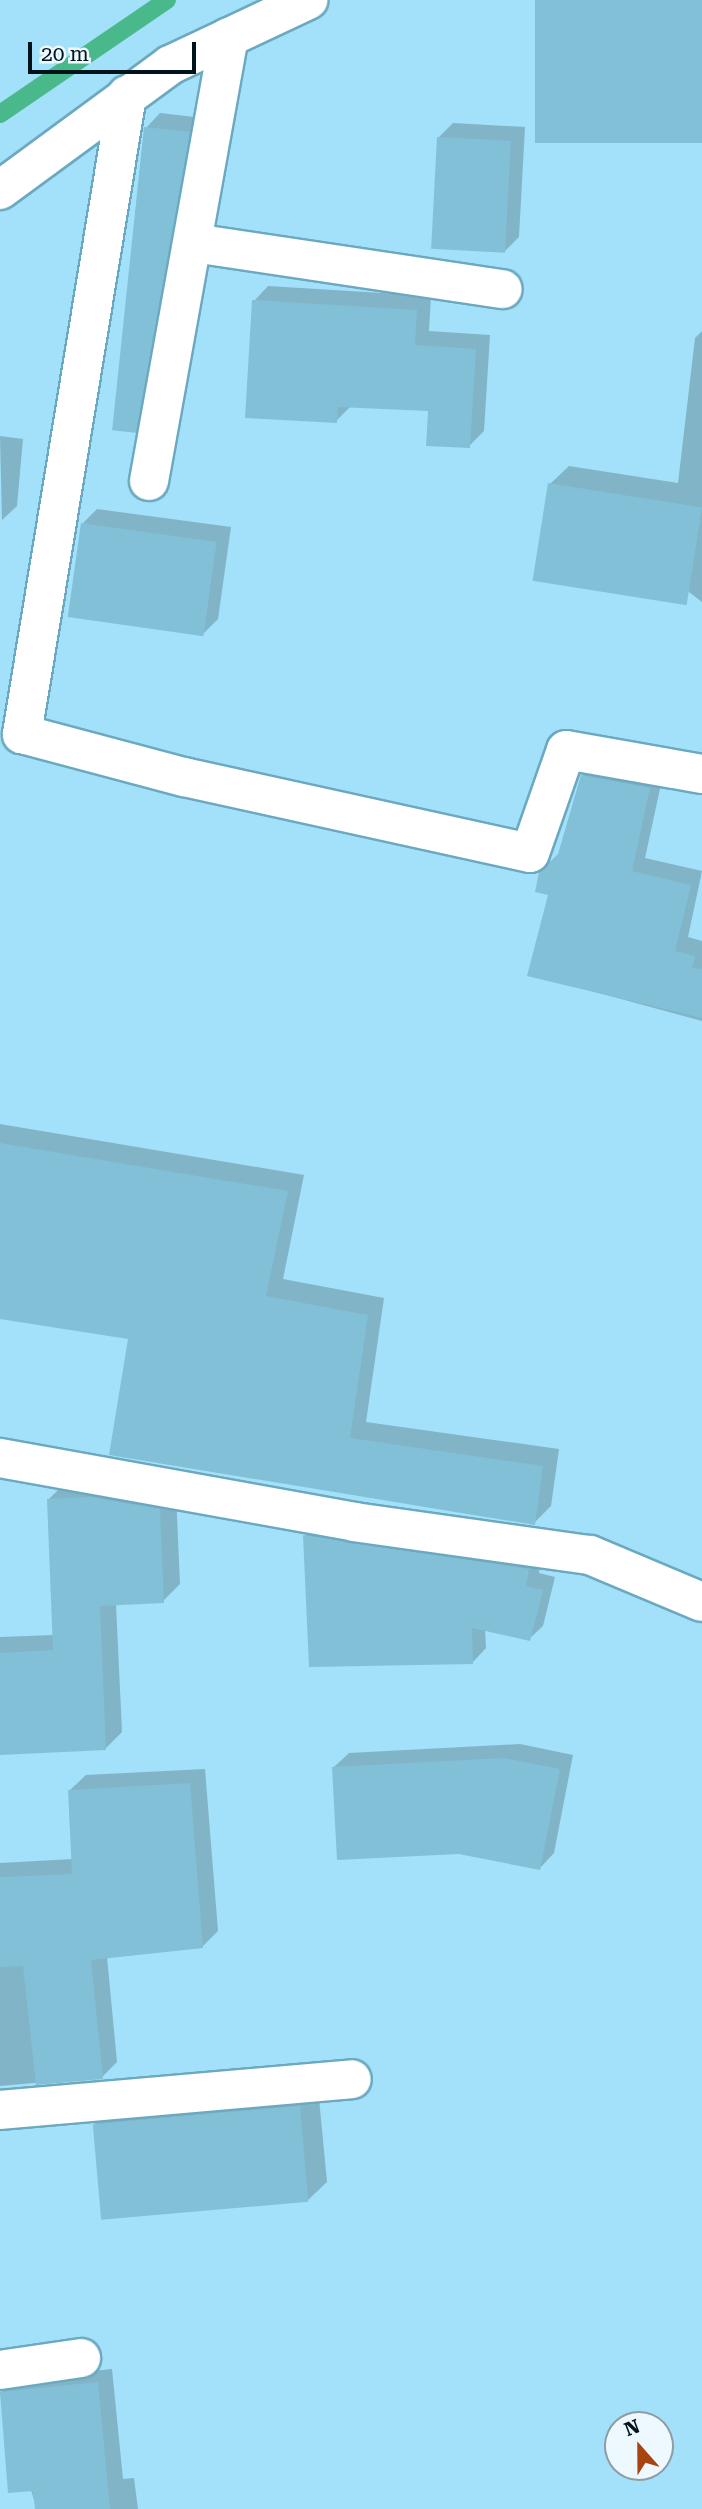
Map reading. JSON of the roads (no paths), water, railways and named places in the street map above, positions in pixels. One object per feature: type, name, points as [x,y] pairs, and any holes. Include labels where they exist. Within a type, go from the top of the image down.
[{"type":"street","points":[[0,190],[127,95],[229,37],[308,0]]},
{"type":"street","points":[[149,481],[229,37]]},
{"type":"street","points":[[127,95],[22,734],[184,777],[530,853],[566,750],[702,774]]},
{"type":"street","points":[[194,243],[503,289]]},
{"type":"street","points":[[0,1458],[354,1522],[590,1555],[702,1601]]},
{"type":"street","points":[[0,2110],[352,2079]]},
{"type":"street","points":[[0,2370],[81,2358]]},
{"type":"waterway","points":[[0,114],[167,0]]}]
